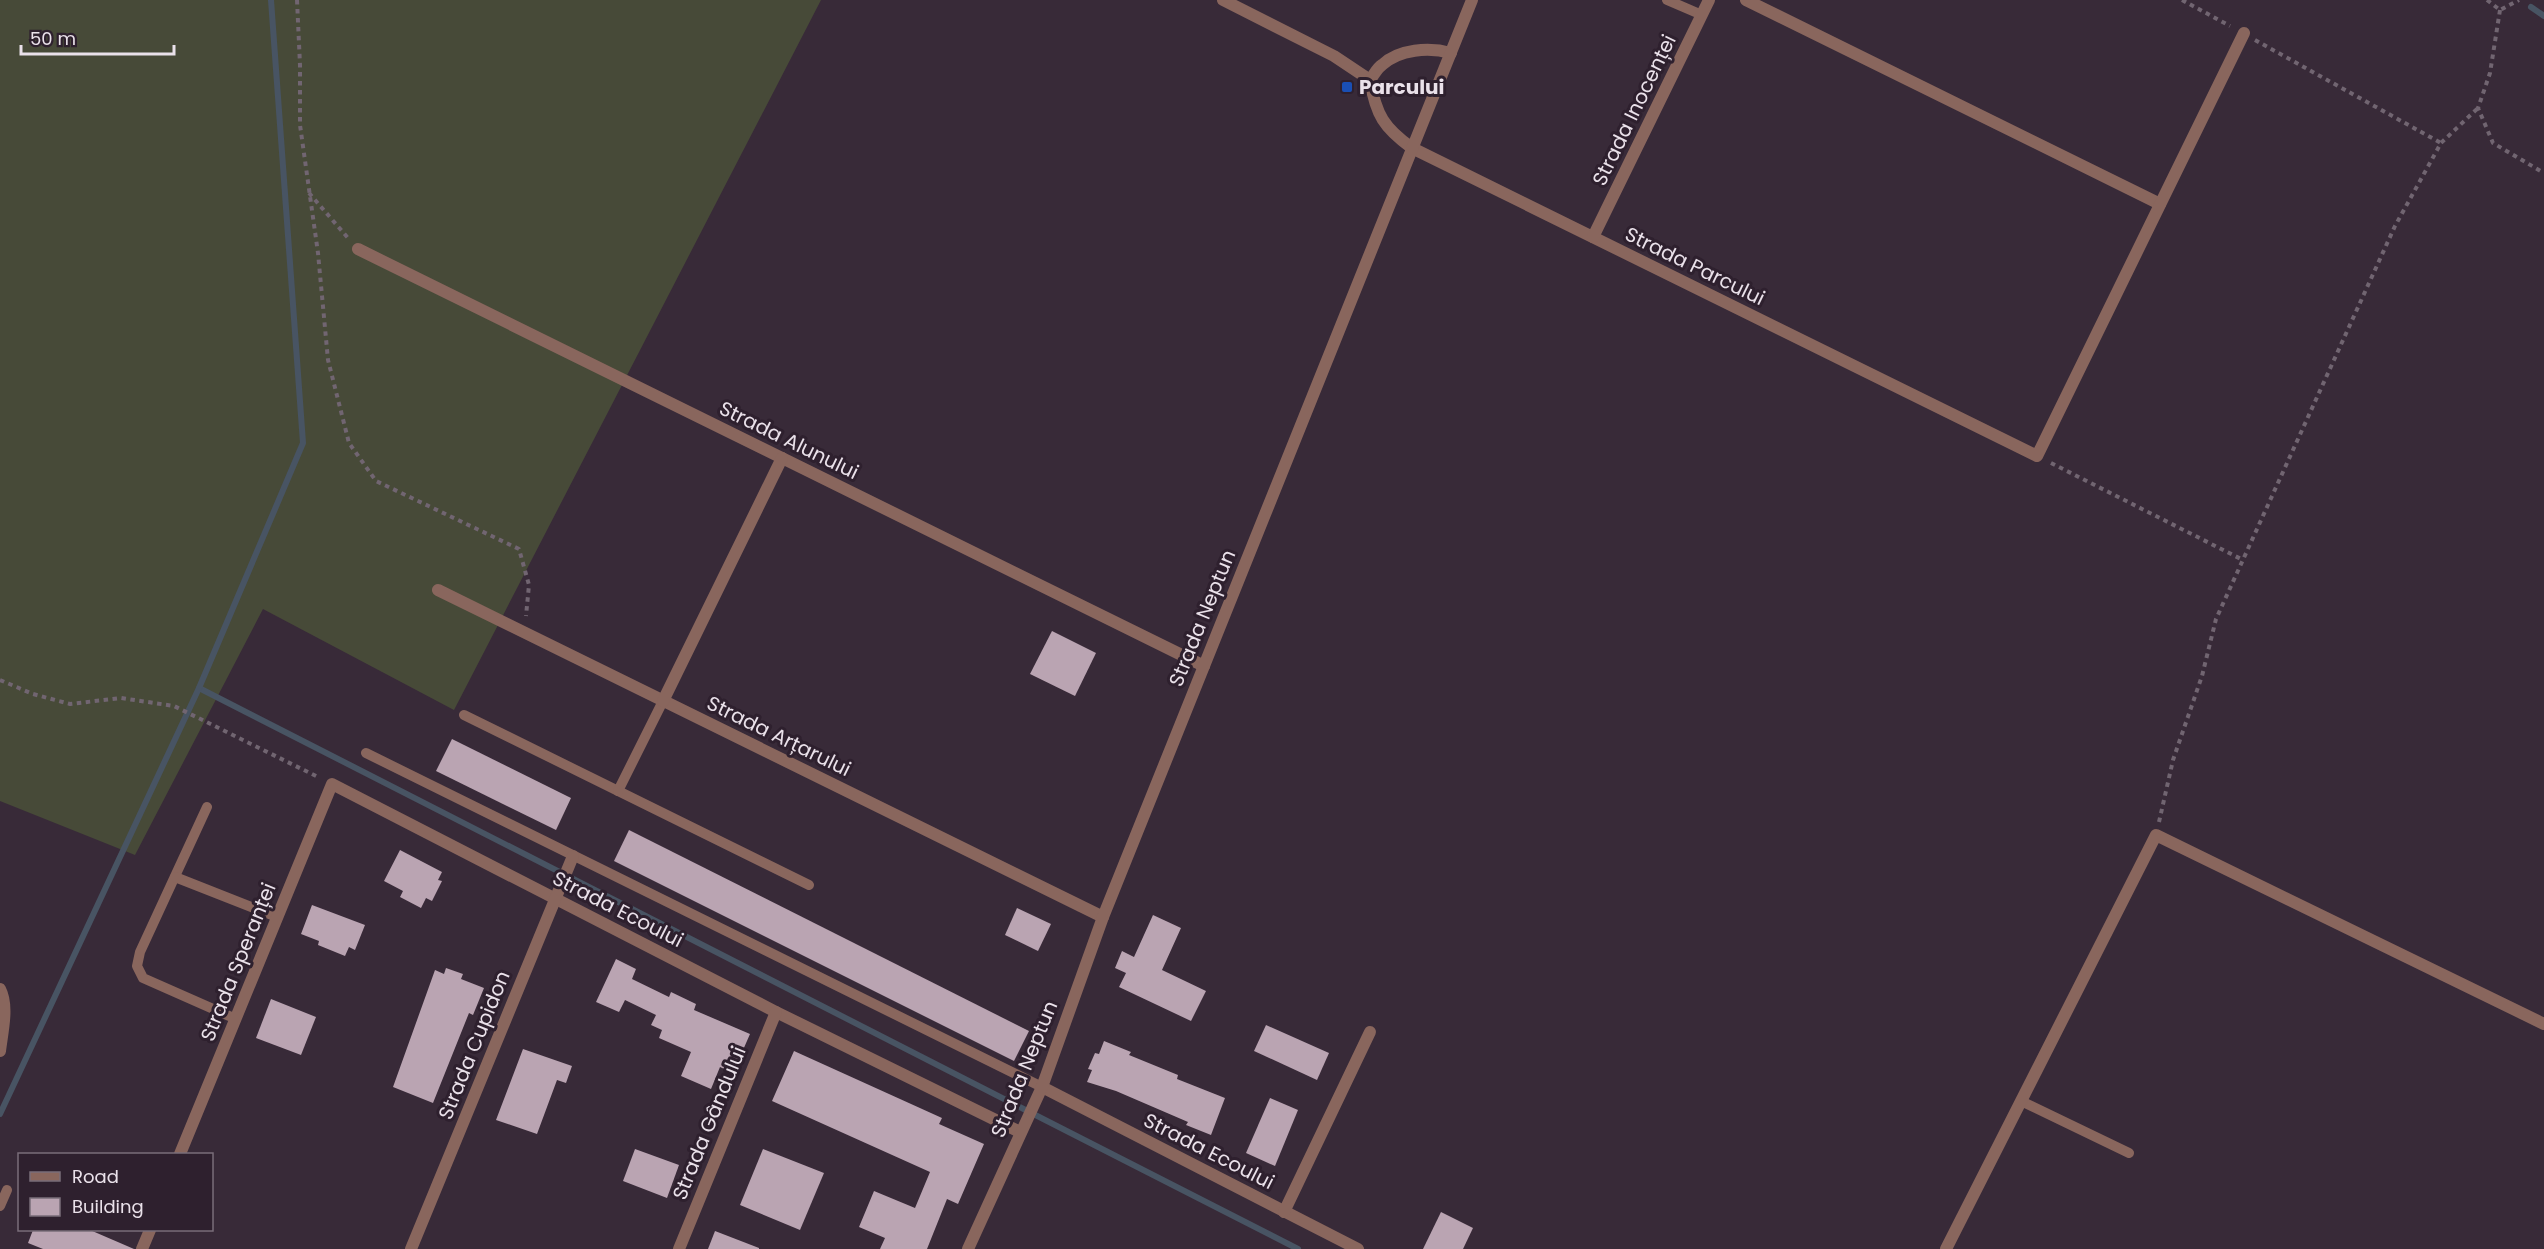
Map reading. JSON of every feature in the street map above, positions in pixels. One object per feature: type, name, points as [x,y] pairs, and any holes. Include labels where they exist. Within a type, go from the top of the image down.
[{"type":"street","points":[[1223,0],[1334,56],[1370,80],[1382,64],[1407,52],[1434,49],[1450,53]]},
{"type":"street","name":"Strada Neptun","points":[[968,1249],[1042,1087],[1103,917],[1472,0]]},
{"type":"street","name":"Strada Inocenței","points":[[1593,237],[1709,0]]},
{"type":"street","points":[[1746,0],[2160,204]]},
{"type":"street","points":[[2037,456],[2244,33]]},
{"type":"street","name":"Strada Parcului","points":[[1370,80],[1374,102],[1390,132],[1412,148],[2037,456]]},
{"type":"street","name":"Strada Alunului","points":[[358,249],[1204,666]]},
{"type":"street","points":[[663,700],[782,458]]},
{"type":"street","name":"Strada Arțarului","points":[[438,590],[1103,917]]},
{"type":"street","name":"Strada Ecoului","points":[[332,784],[556,894],[776,1012],[1023,1127]]},
{"type":"street","name":"Strada Speranței","points":[[181,1153],[332,784]]},
{"type":"street","points":[[1946,1249],[2156,835],[2544,1024]]},
{"type":"street","name":"Strada Cupidon","points":[[411,1249],[570,862]]},
{"type":"street","points":[[0,1051],[4,1013],[1,992]]},
{"type":"street","name":"Strada Gândului","points":[[679,1249],[776,1012]]},
{"type":"street","points":[[1284,1212],[1370,1032]]},
{"type":"street","name":"Strada Ecoului","points":[[1042,1087],[1358,1249]]},
{"type":"street","points":[[142,1249],[150,1231]]},
{"type":"lane","points":[[1667,0],[1702,15]]},
{"type":"lane","points":[[618,791],[663,700]]},
{"type":"lane","points":[[464,715],[809,885]]},
{"type":"lane","points":[[366,753],[570,862],[1042,1087]]},
{"type":"lane","points":[[207,807],[140,952],[137,966],[143,978],[236,1019]]},
{"type":"lane","points":[[175,877],[277,917]]},
{"type":"lane","points":[[2021,1101],[2129,1154]]},
{"type":"lane","points":[[0,1206],[7,1190]]},
{"type":"path","points":[[297,0],[300,125],[328,360],[349,443],[376,481],[519,549],[529,585],[524,632]]},
{"type":"path","points":[[2182,0],[2441,142]]},
{"type":"path","points":[[2487,0],[2500,10]]},
{"type":"path","points":[[2500,10],[2519,0]]},
{"type":"path","points":[[2156,835],[2173,760],[2202,676],[2216,619],[2395,225],[2441,142],[2478,108],[2490,73],[2500,10]]},
{"type":"path","points":[[2478,108],[2493,143],[2544,173]]},
{"type":"path","points":[[309,193],[358,249]]},
{"type":"path","points":[[2037,456],[2243,560]]},
{"type":"path","points":[[0,680],[33,694],[70,704],[121,698],[174,706],[332,784]]},
{"type":"green space","points":[[0,0],[821,0],[454,710],[263,609],[135,855],[0,801]]},
{"type":"building","points":[[1052,631],[1096,653],[1075,696],[1030,674]]},
{"type":"building","points":[[452,739],[571,798],[556,830],[436,771]]},
{"type":"building","points":[[629,830],[1029,1031],[1014,1061],[614,861]]},
{"type":"building","points":[[400,850],[442,872],[438,880],[442,881],[432,901],[426,898],[421,908],[400,897],[403,891],[384,881]]},
{"type":"building","points":[[312,905],[365,925],[355,950],[349,947],[345,956],[318,945],[319,941],[301,934]]},
{"type":"building","points":[[1017,908],[1051,924],[1038,951],[1005,935]]},
{"type":"building","points":[[1153,915],[1181,928],[1162,970],[1206,991],[1191,1021],[1119,987],[1126,973],[1115,968],[1122,951],[1134,957]]},
{"type":"building","points":[[616,959],[636,969],[632,979],[669,997],[671,992],[696,1004],[694,1010],[750,1034],[733,1073],[720,1067],[711,1089],[681,1076],[691,1052],[659,1038],[662,1030],[651,1025],[656,1015],[625,1000],[619,1012],[596,1002]]},
{"type":"building","points":[[446,968],[463,974],[461,979],[484,988],[473,1015],[469,1013],[433,1103],[393,1087],[435,970],[444,974]]},
{"type":"building","points":[[271,999],[316,1017],[301,1055],[256,1038]]},
{"type":"building","points":[[1266,1025],[1329,1053],[1317,1080],[1254,1051]]},
{"type":"building","points":[[1104,1041],[1131,1052],[1129,1055],[1178,1075],[1177,1079],[1225,1098],[1211,1135],[1186,1125],[1188,1122],[1116,1091],[1087,1082],[1092,1070],[1088,1069],[1095,1053],[1099,1054]]},
{"type":"building","points":[[523,1049],[572,1066],[566,1083],[557,1080],[537,1134],[496,1120]]},
{"type":"building","points":[[794,1051],[942,1118],[939,1124],[984,1144],[958,1204],[947,1199],[927,1249],[880,1249],[885,1238],[859,1227],[874,1191],[915,1208],[930,1172],[772,1101]]},
{"type":"building","points":[[1270,1098],[1298,1110],[1275,1166],[1246,1153]]},
{"type":"building","points":[[635,1149],[679,1165],[667,1198],[623,1181]]},
{"type":"building","points":[[763,1149],[824,1173],[800,1230],[740,1205]]},
{"type":"building","points":[[1441,1212],[1473,1228],[1463,1249],[1423,1249]]},
{"type":"building","points":[[33,1231],[92,1231],[134,1249],[43,1249],[28,1243]]},
{"type":"building","points":[[715,1231],[759,1248],[759,1249],[708,1249]]},
{"type":"waterway","points":[[0,1114],[199,688],[303,443],[271,0]]},
{"type":"waterway","points":[[2531,7],[2544,16]]},
{"type":"waterway","points":[[199,688],[1298,1249]]},
{"type":"place","name":"Parcului","points":[[1347,87]]}]
